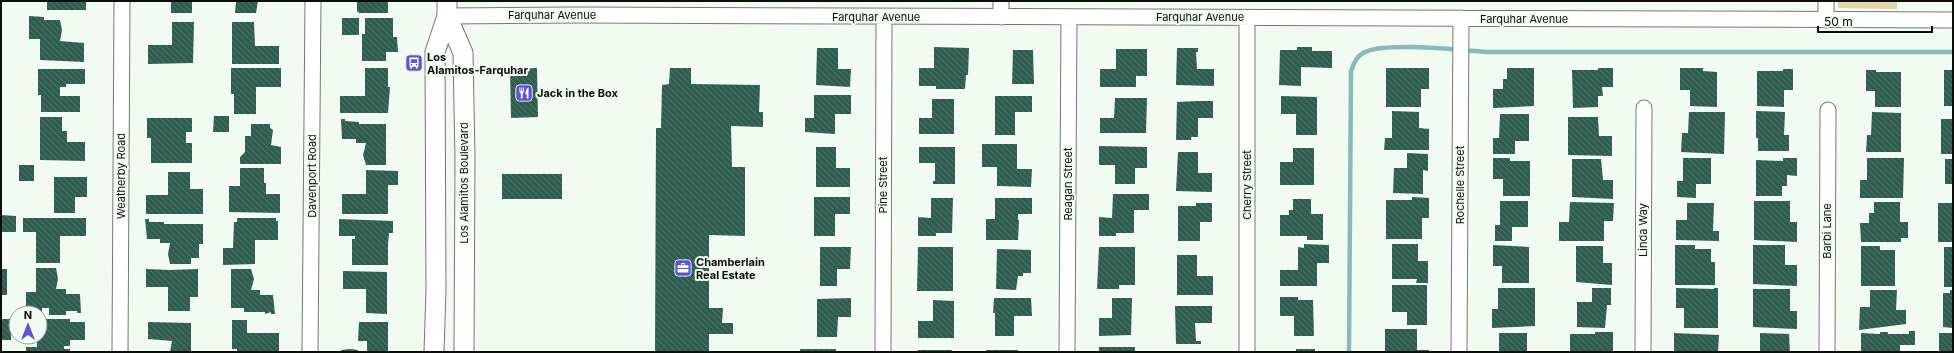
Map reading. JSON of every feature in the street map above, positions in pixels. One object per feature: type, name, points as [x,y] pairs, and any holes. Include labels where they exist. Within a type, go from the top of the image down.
[{"type":"main road","points":[[434,352],[436,290],[435,52],[447,9]]},
{"type":"main road","name":"Los Alamitos Boulevard","points":[[447,9],[462,53],[465,158],[464,352]]},
{"type":"street","name":"Weatherby Road","points":[[120,352],[122,1]]},
{"type":"street","name":"Davenport Road","points":[[310,352],[313,1]]},
{"type":"street","points":[[1000,1],[1001,17]]},
{"type":"street","points":[[1826,1],[1826,20]]},
{"type":"street","name":"Farquhar Avenue","points":[[447,9],[591,15],[1953,20]]},
{"type":"street","name":"Pine Street","points":[[883,352],[884,17]]},
{"type":"street","name":"Reagan Street","points":[[1067,352],[1069,17]]},
{"type":"street","name":"Cherry Street","points":[[1246,352],[1247,18]]},
{"type":"street","name":"Rochelle Street","points":[[1459,352],[1461,18]]},
{"type":"street","name":"Linda Way","points":[[1643,352],[1644,108]]},
{"type":"street","name":"Barbi Lane","points":[[1827,352],[1828,110]]},
{"type":"shaded area","points":[[1838,1],[1897,1],[1897,9],[1838,8]]},
{"type":"building","points":[[47,1],[86,1],[86,10],[47,10]]},
{"type":"building","points":[[171,1],[192,1],[192,13],[171,13]]},
{"type":"building","points":[[236,1],[258,1],[256,13],[235,13]]},
{"type":"building","points":[[357,1],[388,1],[388,13],[359,13],[357,11]]},
{"type":"building","points":[[29,16],[44,17],[44,20],[60,20],[62,30],[60,41],[84,43],[84,62],[40,60],[40,39],[29,39]]},
{"type":"building","points":[[342,18],[359,18],[359,35],[342,35]]},
{"type":"building","points":[[365,18],[393,18],[393,37],[397,37],[398,52],[386,52],[386,61],[362,61],[362,34],[365,34]]},
{"type":"building","points":[[172,22],[194,22],[193,63],[148,64],[148,45],[172,45]]},
{"type":"building","points":[[232,22],[254,22],[255,46],[279,46],[279,64],[232,64]]},
{"type":"building","points":[[934,47],[969,48],[968,75],[966,75],[965,89],[936,89],[936,86],[919,86],[919,68],[934,68]]},
{"type":"building","points":[[1297,47],[1312,47],[1312,51],[1332,51],[1332,68],[1301,67],[1301,86],[1279,85],[1280,50],[1297,50]]},
{"type":"building","points":[[817,48],[838,48],[838,69],[851,69],[850,87],[816,85]]},
{"type":"building","points":[[1177,48],[1198,48],[1198,52],[1196,52],[1197,69],[1214,69],[1214,86],[1176,85]]},
{"type":"building","points":[[1116,49],[1147,49],[1147,76],[1136,76],[1136,87],[1100,87],[1100,69],[1116,69]]},
{"type":"building","points":[[1013,50],[1033,50],[1034,84],[1012,84]]},
{"type":"building","points":[[231,68],[281,68],[281,87],[256,87],[256,114],[234,114],[234,94],[231,94]]},
{"type":"building","points":[[365,68],[388,68],[388,87],[390,87],[388,113],[340,113],[340,96],[365,96]]},
{"type":"building","name":"Jack in the Box","points":[[537,68],[538,117],[511,118],[510,69]]},
{"type":"building","points":[[670,68],[691,68],[691,84],[760,85],[759,112],[763,112],[763,127],[731,126],[732,167],[745,167],[745,236],[709,235],[709,308],[723,308],[722,323],[733,323],[733,334],[709,334],[709,352],[646,352],[655,351],[656,128],[661,128],[662,85],[669,84]]},
{"type":"building","points":[[1386,68],[1429,68],[1429,89],[1421,89],[1421,107],[1386,107]]},
{"type":"building","points":[[1507,68],[1534,68],[1534,106],[1493,108],[1493,89],[1503,89],[1503,79],[1507,79]]},
{"type":"building","points":[[1598,68],[1613,68],[1613,87],[1602,87],[1603,96],[1598,96],[1598,107],[1573,108],[1572,70],[1598,70]]},
{"type":"building","points":[[1680,68],[1703,68],[1703,71],[1717,72],[1717,107],[1690,106],[1690,90],[1680,90]]},
{"type":"building","points":[[38,69],[85,69],[85,84],[66,84],[66,87],[60,87],[60,96],[80,96],[80,112],[41,112],[41,95],[38,95]]},
{"type":"building","points":[[1783,69],[1793,69],[1793,90],[1784,90],[1784,107],[1757,106],[1757,71],[1783,71]]},
{"type":"building","points":[[1866,70],[1876,70],[1876,72],[1901,72],[1901,107],[1875,107],[1875,91],[1866,91]]},
{"type":"building","points":[[1944,70],[1953,70],[1953,106],[1944,106]]},
{"type":"building","points":[[814,95],[851,95],[851,114],[835,114],[835,134],[805,132],[805,118],[814,118]]},
{"type":"building","points":[[995,96],[1032,96],[1032,112],[1015,112],[1015,135],[995,135]]},
{"type":"building","points":[[1281,96],[1317,97],[1317,135],[1296,135],[1296,114],[1281,114]]},
{"type":"building","points":[[1115,98],[1147,98],[1146,133],[1100,133],[1100,118],[1114,118]]},
{"type":"building","points":[[932,99],[954,99],[954,134],[919,134],[919,118],[932,118]]},
{"type":"building","points":[[1213,101],[1213,118],[1198,118],[1198,137],[1191,137],[1191,140],[1176,140],[1177,102]]},
{"type":"building","points":[[1392,111],[1419,112],[1419,128],[1429,129],[1429,150],[1384,150],[1385,138],[1392,138]]},
{"type":"building","points":[[1756,111],[1785,112],[1784,135],[1789,135],[1789,151],[1758,151],[1758,138],[1756,138]]},
{"type":"building","points":[[1689,112],[1725,112],[1724,154],[1681,152],[1682,133],[1688,133]]},
{"type":"building","points":[[1872,112],[1901,113],[1901,152],[1866,152],[1867,135],[1871,135]]},
{"type":"building","points":[[1500,114],[1529,114],[1529,141],[1515,141],[1515,154],[1493,154],[1493,138],[1499,138]]},
{"type":"building","points":[[214,116],[229,116],[229,132],[213,132]]},
{"type":"building","points":[[40,117],[62,117],[62,131],[67,131],[67,142],[85,142],[85,161],[40,160]]},
{"type":"building","points":[[1568,117],[1598,117],[1599,136],[1612,136],[1612,156],[1568,155]]},
{"type":"building","points":[[147,118],[192,118],[192,132],[186,132],[186,143],[192,143],[192,163],[151,163],[151,138],[147,138]]},
{"type":"building","points":[[341,119],[345,119],[345,121],[359,122],[359,124],[386,124],[386,165],[366,165],[363,155],[366,143],[356,143],[356,139],[342,139]]},
{"type":"building","points":[[1941,119],[1953,119],[1953,154],[1941,154]]},
{"type":"building","points":[[251,124],[270,124],[270,128],[273,130],[271,145],[281,147],[281,164],[240,164],[240,157],[245,152],[245,136],[251,136]]},
{"type":"building","points":[[982,144],[1017,144],[1017,169],[1032,169],[1031,187],[997,186],[997,167],[982,167]]},
{"type":"building","points":[[1099,146],[1147,147],[1147,168],[1135,168],[1135,184],[1115,184],[1115,165],[1099,165]]},
{"type":"building","points":[[816,147],[836,147],[836,168],[850,168],[850,187],[816,187]]},
{"type":"building","points":[[919,147],[955,147],[955,184],[933,184],[933,181],[935,181],[935,163],[919,163]]},
{"type":"building","points":[[1293,148],[1314,148],[1314,185],[1280,185],[1280,162],[1293,162]]},
{"type":"building","points":[[1178,152],[1198,152],[1198,173],[1212,173],[1212,192],[1176,191]]},
{"type":"building","points":[[1407,153],[1428,154],[1428,171],[1423,170],[1423,194],[1393,193],[1394,168],[1407,168]]},
{"type":"building","points":[[1493,158],[1510,158],[1510,161],[1530,161],[1530,196],[1503,196],[1503,179],[1493,179]]},
{"type":"building","points":[[1683,158],[1711,158],[1711,184],[1696,184],[1696,198],[1677,197],[1677,181],[1683,181]]},
{"type":"building","points":[[1783,158],[1797,158],[1797,176],[1787,175],[1787,186],[1782,186],[1782,196],[1756,196],[1756,160],[1783,161]]},
{"type":"building","points":[[1867,158],[1904,158],[1903,198],[1860,198],[1860,180],[1867,180]]},
{"type":"building","points":[[1572,159],[1601,159],[1603,180],[1613,180],[1613,199],[1572,197]]},
{"type":"building","points":[[1945,159],[1953,159],[1953,184],[1945,184]]},
{"type":"building","points":[[19,165],[34,165],[34,181],[19,181]]},
{"type":"building","points":[[240,168],[264,168],[266,194],[280,194],[280,213],[229,212],[229,186],[240,186]]},
{"type":"building","points":[[366,170],[398,171],[398,185],[388,185],[388,214],[342,214],[342,194],[366,194]]},
{"type":"building","points":[[168,172],[190,172],[190,189],[203,189],[203,214],[146,214],[146,195],[168,195]]},
{"type":"building","points":[[502,174],[562,174],[562,199],[502,199]]},
{"type":"building","points":[[54,177],[87,177],[87,197],[75,197],[75,213],[54,213]]},
{"type":"building","points":[[1113,194],[1149,194],[1149,210],[1134,210],[1134,233],[1116,233],[1116,236],[1099,236],[1099,217],[1112,218]]},
{"type":"building","points":[[814,197],[850,197],[850,214],[835,214],[835,236],[814,236]]},
{"type":"building","points":[[1412,197],[1429,198],[1429,218],[1422,218],[1422,239],[1386,239],[1386,200],[1412,200]]},
{"type":"building","points":[[931,198],[953,198],[952,233],[936,233],[936,236],[918,236],[918,217],[931,218]]},
{"type":"building","points":[[995,198],[1032,198],[1032,214],[1018,214],[1018,240],[986,240],[986,219],[995,219]]},
{"type":"building","points":[[1293,199],[1311,199],[1311,214],[1323,214],[1323,240],[1307,240],[1307,236],[1280,236],[1280,215],[1289,215],[1289,210],[1293,210]]},
{"type":"building","points":[[1500,201],[1528,201],[1528,227],[1512,227],[1512,241],[1495,241],[1495,225],[1500,225]]},
{"type":"building","points":[[1754,201],[1790,201],[1790,222],[1797,222],[1797,242],[1754,240]]},
{"type":"building","points":[[1570,202],[1614,203],[1613,221],[1604,221],[1604,241],[1559,241],[1559,222],[1569,222]]},
{"type":"building","points":[[1874,202],[1900,202],[1900,222],[1908,222],[1908,238],[1901,238],[1901,242],[1861,242],[1860,223],[1869,223],[1869,213],[1874,213]]},
{"type":"building","points":[[1196,203],[1212,203],[1212,222],[1200,222],[1200,241],[1178,241],[1178,206],[1196,206]]},
{"type":"building","points":[[1687,203],[1714,203],[1713,231],[1719,231],[1719,241],[1676,240],[1676,220],[1687,220]]},
{"type":"building","points":[[1938,203],[1953,203],[1953,242],[1938,242]]},
{"type":"building","points":[[1,215],[16,216],[16,232],[1,232]]},
{"type":"building","points":[[23,218],[86,218],[86,236],[60,236],[60,263],[36,263],[36,232],[23,232]]},
{"type":"building","points":[[237,218],[276,218],[276,221],[278,221],[278,240],[255,240],[255,264],[223,265],[223,248],[233,248],[234,222],[237,222]]},
{"type":"building","points":[[145,219],[149,219],[149,222],[164,222],[164,224],[203,224],[203,244],[199,244],[199,258],[191,258],[191,264],[170,264],[168,254],[170,243],[160,243],[160,239],[147,239]]},
{"type":"building","points":[[339,219],[393,221],[393,233],[389,233],[388,265],[352,265],[352,239],[355,239],[355,236],[339,236]]},
{"type":"building","points":[[1304,244],[1329,245],[1329,263],[1317,263],[1317,286],[1280,286],[1280,270],[1298,270],[1298,247],[1304,248]]},
{"type":"building","points":[[1392,244],[1418,244],[1418,261],[1428,261],[1428,283],[1416,283],[1417,279],[1392,279]]},
{"type":"building","points":[[1493,245],[1529,247],[1529,283],[1502,283],[1502,266],[1493,266]]},
{"type":"building","points":[[1675,245],[1695,245],[1695,249],[1711,249],[1711,262],[1715,262],[1715,285],[1675,285]]},
{"type":"building","points":[[1753,245],[1785,245],[1785,265],[1797,265],[1797,286],[1753,284]]},
{"type":"building","points":[[1576,246],[1603,246],[1603,263],[1612,263],[1612,285],[1576,282]]},
{"type":"building","points":[[1861,246],[1880,246],[1880,250],[1895,250],[1895,286],[1861,286]]},
{"type":"building","points":[[820,247],[851,247],[850,269],[837,269],[837,286],[820,286]]},
{"type":"building","points":[[918,247],[953,247],[953,291],[917,291]]},
{"type":"building","points":[[1099,247],[1135,247],[1135,285],[1119,285],[1119,289],[1097,289]]},
{"type":"building","points":[[1944,247],[1953,247],[1953,287],[1944,287]]},
{"type":"building","points":[[997,249],[1031,250],[1031,273],[1023,273],[1023,276],[1018,276],[1016,290],[996,289]]},
{"type":"building","points":[[1177,255],[1197,255],[1197,276],[1213,276],[1213,295],[1177,295]]},
{"type":"building","points":[[36,268],[56,268],[58,279],[56,289],[66,289],[66,294],[80,294],[81,313],[77,313],[77,311],[66,311],[66,315],[49,315],[48,305],[26,305],[26,292],[36,292]]},
{"type":"building","points":[[1,269],[7,269],[7,295],[1,295]]},
{"type":"building","points":[[146,269],[198,269],[198,297],[190,297],[190,311],[168,311],[168,287],[146,287]]},
{"type":"building","points":[[231,269],[251,269],[254,279],[251,290],[260,290],[260,295],[273,295],[275,314],[271,314],[271,312],[265,314],[265,312],[244,312],[244,308],[231,308]]},
{"type":"building","points":[[343,271],[387,272],[387,314],[366,313],[366,289],[343,289]]},
{"type":"building","points":[[1392,285],[1427,285],[1427,325],[1407,325],[1407,312],[1392,312]]},
{"type":"building","points":[[1498,288],[1535,288],[1535,326],[1492,328],[1492,309],[1498,309]]},
{"type":"building","points":[[1592,288],[1611,288],[1611,305],[1607,305],[1605,328],[1577,327],[1577,302],[1592,302]]},
{"type":"building","points":[[1676,288],[1718,288],[1718,328],[1684,328],[1684,308],[1676,308]]},
{"type":"building","points":[[1753,289],[1790,289],[1790,311],[1797,311],[1797,329],[1753,327]]},
{"type":"building","points":[[1870,290],[1897,290],[1896,310],[1906,310],[1906,324],[1859,330],[1860,307],[1870,307]]},
{"type":"building","points":[[1950,290],[1953,290],[1953,328],[1943,327],[1943,293],[1950,293]]},
{"type":"building","points":[[1280,297],[1298,297],[1298,300],[1313,300],[1314,336],[1294,336],[1294,316],[1280,316]]},
{"type":"building","points":[[851,298],[851,317],[838,317],[837,337],[817,337],[817,299]]},
{"type":"building","points":[[994,298],[1031,298],[1032,316],[1014,316],[1014,336],[995,336],[995,313],[993,313]]},
{"type":"building","points":[[1112,298],[1132,298],[1131,335],[1099,336],[1099,318],[1112,318]]},
{"type":"building","points":[[933,300],[954,301],[954,338],[918,338],[918,321],[933,321]]},
{"type":"building","points":[[1175,306],[1212,306],[1212,323],[1195,323],[1196,341],[1201,341],[1201,344],[1176,344]]},
{"type":"building","points":[[1,319],[8,319],[8,340],[1,340]]},
{"type":"building","points":[[48,319],[70,319],[70,322],[85,322],[85,340],[70,340],[70,346],[64,346],[64,349],[70,349],[70,352],[26,352],[26,347],[37,347],[37,345],[48,345]]},
{"type":"building","points":[[232,320],[247,320],[247,333],[279,333],[279,352],[237,352],[237,349],[232,349]]},
{"type":"building","points":[[148,322],[191,323],[191,352],[170,352],[172,341],[148,339]]},
{"type":"building","points":[[359,322],[388,322],[388,352],[367,352],[367,341],[358,341]]},
{"type":"building","points":[[1385,329],[1417,329],[1417,350],[1429,350],[1429,352],[1385,352]]},
{"type":"building","points":[[1909,331],[1915,331],[1915,345],[1900,345],[1900,352],[1861,351],[1861,333],[1880,334],[1880,332],[1888,332],[1888,334],[1909,334]]},
{"type":"building","points":[[1595,332],[1613,332],[1613,352],[1570,352],[1570,334],[1595,334]]},
{"type":"building","points":[[1499,333],[1527,333],[1527,352],[1499,352]]},
{"type":"building","points":[[1674,333],[1719,335],[1718,352],[1674,351]]},
{"type":"building","points":[[1760,333],[1789,334],[1790,352],[1760,352]]},
{"type":"building","points":[[1939,333],[1953,333],[1953,352],[1939,352]]},
{"type":"building","points":[[1099,347],[1135,347],[1135,352],[1099,352]]},
{"type":"building","points":[[800,349],[836,349],[836,352],[800,352]]},
{"type":"building","points":[[1296,349],[1315,349],[1315,352],[1296,352]]},
{"type":"building","points":[[341,350],[358,350],[358,352],[341,352]]},
{"type":"building","points":[[918,350],[952,350],[952,352],[918,352]]},
{"type":"building","points":[[986,350],[1018,350],[1018,352],[986,352]]},
{"type":"waterway","points":[[1349,352],[1351,71],[1357,58],[1363,53],[1373,49],[1404,47],[1441,48],[1486,52],[1953,52]]},
{"type":"place","name":"Los Alamitos-Farquhar","points":[[414,63]]},
{"type":"place","name":"Jack in the Box","points":[[524,93]]},
{"type":"place","name":"Chamberlain Real Estate","points":[[683,268]]}]
